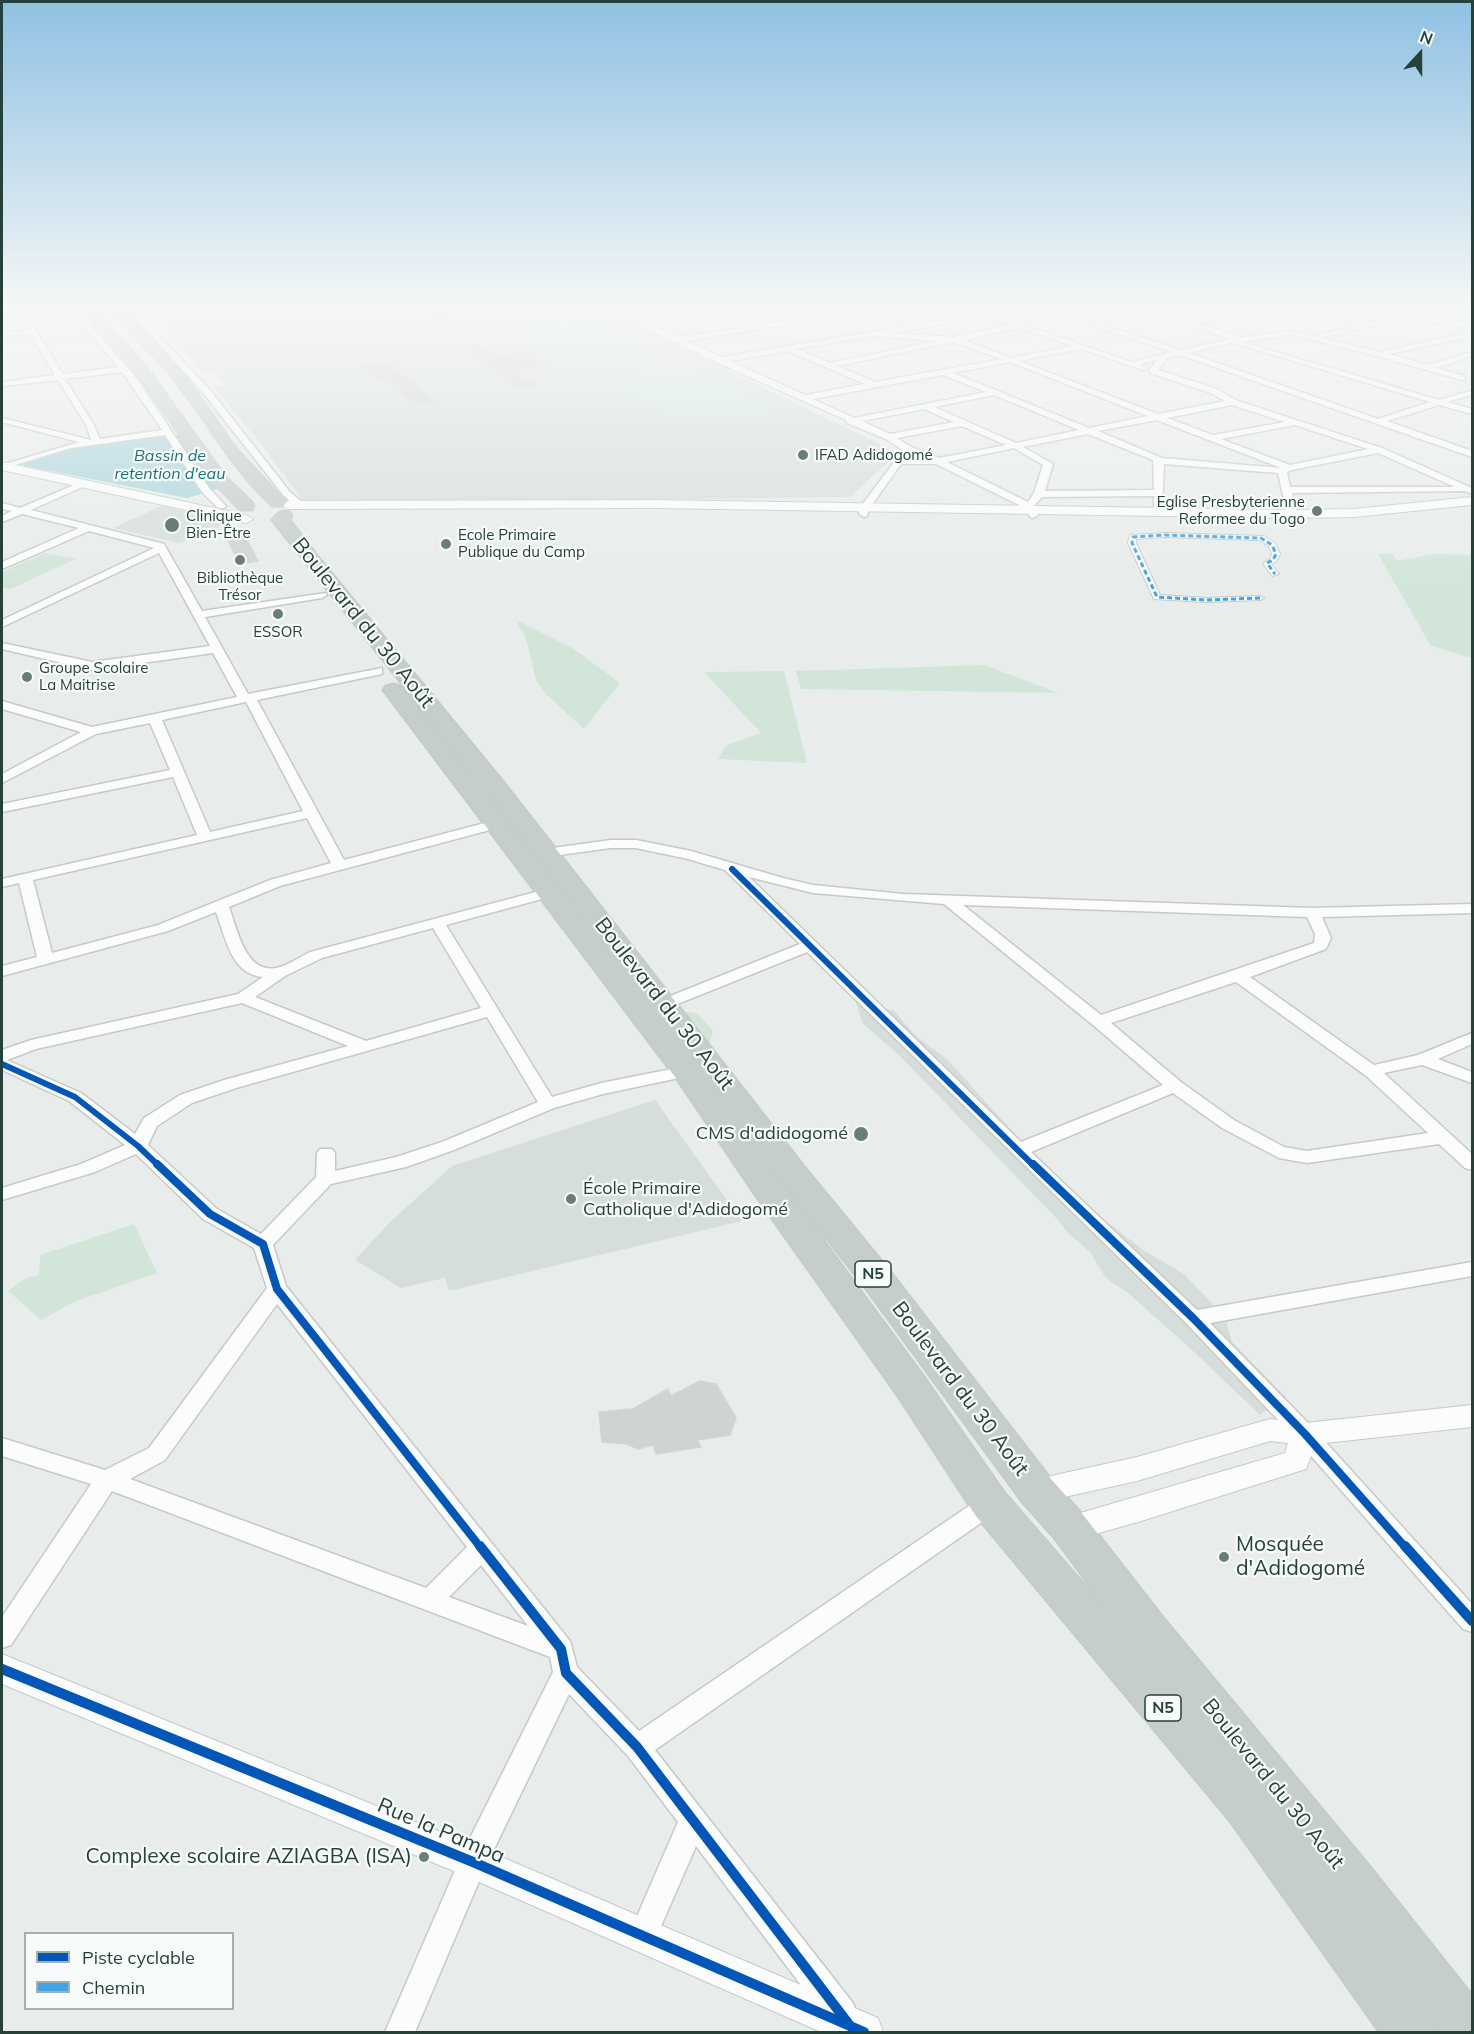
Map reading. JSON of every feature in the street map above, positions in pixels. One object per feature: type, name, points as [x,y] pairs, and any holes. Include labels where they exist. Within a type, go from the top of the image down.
[{"type":"highway","name":"Boulevard du 30 Août","points":[[162,398],[219,479],[271,510],[281,519],[482,788],[496,824],[536,874],[560,890]]},
{"type":"highway","name":"Boulevard du 30 Août","points":[[194,398],[231,451],[263,489],[279,534],[378,671],[482,788],[544,853],[560,890],[653,1007],[878,1280],[1036,1491],[1070,1528],[1147,1630],[1351,1881],[1469,2032]]},
{"type":"highway","name":"Boulevard du 30 Août","points":[[653,1007],[687,1071],[766,1187],[912,1388],[990,1504],[1245,1804],[1410,2032]]},
{"type":"highway","points":[[990,1504],[1036,1491]]},
{"type":"highway","points":[[1022,1543],[1070,1528]]},
{"type":"main road","points":[[2,467],[180,504],[212,513],[271,510],[864,512],[1031,510],[1292,514],[1354,513],[1472,497]]},
{"type":"main road","points":[[1031,510],[1293,518],[1356,516],[1472,497]]},
{"type":"main road","points":[[180,504],[271,510]]},
{"type":"street","points":[[73,398],[90,425],[93,441]]},
{"type":"street","points":[[145,398],[205,490],[220,506]]},
{"type":"street","points":[[212,398],[287,494],[271,510]]},
{"type":"street","points":[[802,398],[850,421],[889,436],[906,448],[938,461],[1031,510],[1039,494],[1048,464],[1016,446],[924,406]]},
{"type":"street","points":[[850,421],[967,398]]},
{"type":"street","points":[[1006,398],[1090,430],[1159,461],[1286,469],[1379,450]]},
{"type":"street","points":[[1107,398],[1215,438],[1286,469]]},
{"type":"street","points":[[1226,398],[1232,402],[1379,450],[1472,497]]},
{"type":"street","points":[[1310,398],[1473,454]]},
{"type":"street","points":[[1428,398],[1473,412]]},
{"type":"street","points":[[1376,422],[1453,398]]},
{"type":"street","points":[[900,461],[938,461],[1232,402]]},
{"type":"street","points":[[1355,421],[1367,418]]},
{"type":"street","points":[[2,420],[93,441]]},
{"type":"street","points":[[889,436],[963,423]]},
{"type":"street","points":[[1215,438],[1298,423]]},
{"type":"street","points":[[1321,430],[1333,427]]},
{"type":"street","points":[[2,467],[50,451],[93,441],[167,432]]},
{"type":"street","points":[[864,512],[900,461],[906,448]]},
{"type":"street","points":[[1159,461],[1157,493],[1159,513]]},
{"type":"street","points":[[1286,469],[1292,514]]},
{"type":"street","points":[[2,519],[84,484]]},
{"type":"street","points":[[1288,490],[1472,497]]},
{"type":"street","points":[[1039,494],[1157,493]]},
{"type":"street","points":[[2,506],[155,543],[161,548],[215,649],[246,698],[340,866]]},
{"type":"street","points":[[2,566],[90,527]]},
{"type":"street","points":[[1260,598],[1206,600],[1157,597],[1132,543],[1132,537],[1165,535],[1261,538],[1272,545],[1276,554],[1273,560],[1267,563],[1275,574]]},
{"type":"street","points":[[2,624],[161,548]]},
{"type":"street","points":[[198,615],[322,595]]},
{"type":"street","points":[[2,646],[92,666],[215,649]]},
{"type":"street","points":[[2,779],[92,731],[378,671]]},
{"type":"street","points":[[2,705],[92,731]]},
{"type":"street","points":[[155,719],[205,836]]},
{"type":"street","points":[[2,808],[178,772]]},
{"type":"street","points":[[2,883],[312,813]]},
{"type":"street","points":[[2,971],[163,928],[275,884],[496,824]]},
{"type":"street","points":[[544,853],[636,843],[691,855],[732,869],[813,889],[949,901],[1312,913],[1473,908]]},
{"type":"street","points":[[732,869],[1193,1318],[1305,1434],[1473,1621]]},
{"type":"street","points":[[25,878],[46,960]]},
{"type":"street","points":[[2,1056],[31,1045],[243,998],[279,973],[316,955],[560,890]]},
{"type":"street","points":[[949,901],[1099,1021],[1175,1086],[1228,1124],[1279,1152],[1307,1158],[1444,1137]]},
{"type":"street","points":[[220,904],[242,961],[258,972],[279,973]]},
{"type":"street","points":[[1099,1021],[1239,976],[1321,946],[1324,941],[1323,934],[1312,913]]},
{"type":"street","points":[[438,924],[548,1104]]},
{"type":"street","points":[[653,1007],[809,946]]},
{"type":"street","points":[[1239,976],[1371,1071],[1473,1164]]},
{"type":"street","points":[[243,998],[364,1046]]},
{"type":"street","points":[[2,1194],[88,1168],[138,1146],[150,1122],[186,1099],[230,1084],[490,1011]]},
{"type":"street","points":[[1371,1071],[1424,1059],[1473,1038]]},
{"type":"street","points":[[1424,1059],[1473,1078]]},
{"type":"street","points":[[2,1064],[75,1097],[138,1146],[210,1214],[263,1244],[278,1289],[481,1549],[564,1661],[637,1747],[858,2030]]},
{"type":"street","points":[[263,1244],[325,1179],[399,1163],[448,1146],[548,1104],[601,1089],[687,1071]]},
{"type":"street","points":[[1019,1150],[1175,1086]]},
{"type":"street","points":[[325,1179],[326,1153]]},
{"type":"street","points":[[1193,1318],[1473,1269]]},
{"type":"street","points":[[2,1637],[107,1480],[157,1454],[278,1289]]},
{"type":"street","points":[[1036,1491],[1127,1471],[1270,1430],[1305,1434],[1473,1416]]},
{"type":"street","points":[[1070,1528],[1138,1510],[1296,1461],[1305,1434]]},
{"type":"street","points":[[2,1447],[107,1480],[429,1601],[564,1661]]},
{"type":"street","points":[[637,1747],[990,1504]]},
{"type":"street","points":[[429,1601],[481,1549]]},
{"type":"street","points":[[400,2032],[473,1862],[564,1661]]},
{"type":"street","name":"Rue la Pampa","points":[[2,1669],[473,1862],[858,2030]]},
{"type":"street","points":[[642,1937],[693,1820]]},
{"type":"shaded area","points":[[222,398],[784,398],[898,453],[850,497],[305,503],[258,440]]},
{"type":"shaded area","name":"Clinique Bien-Être","points":[[161,506],[231,522],[179,543],[113,528]]},
{"type":"shaded area","points":[[856,1002],[894,1011],[916,1036],[947,1059],[1014,1133],[1091,1209],[1143,1250],[1184,1274],[1225,1317],[1232,1342],[1287,1398],[1260,1415],[1128,1293],[1106,1278],[1090,1252],[1068,1233],[900,1056],[863,1024]]},
{"type":"shaded area","name":"École Primaire Catholique d'Adidogomé","points":[[655,1100],[742,1221],[449,1291],[445,1278],[401,1288],[355,1260],[390,1222],[452,1166]]},
{"type":"green space","points":[[632,398],[751,398],[768,405],[769,410],[751,420],[713,425],[680,420]]},
{"type":"green space","points":[[45,553],[76,559],[10,589],[2,587],[2,572]]},
{"type":"green space","points":[[1378,554],[1393,554],[1397,561],[1433,554],[1472,555],[1472,658],[1431,646]]},
{"type":"green space","points":[[516,620],[574,649],[620,683],[584,729],[546,694],[536,680],[526,639]]},
{"type":"green space","points":[[985,665],[1058,693],[801,689],[796,671]]},
{"type":"green space","points":[[784,671],[807,763],[718,759],[725,746],[761,733],[704,672]]},
{"type":"green space","points":[[683,1011],[698,1014],[713,1031],[710,1042],[706,1043]]},
{"type":"green space","points":[[134,1224],[157,1273],[74,1302],[41,1320],[8,1291],[26,1278],[39,1275],[40,1255]]},
{"type":"water","name":"Bassin de retention d'eau","points":[[183,434],[225,487],[187,498],[20,465],[91,444]]},
{"type":"building","points":[[408,398],[429,398],[435,403],[417,406]]},
{"type":"building","points":[[244,534],[258,561],[240,564],[226,537]]},
{"type":"building","points":[[700,1381],[716,1384],[736,1418],[730,1435],[697,1440],[701,1447],[656,1454],[653,1445],[638,1449],[627,1444],[602,1442],[599,1412],[633,1409],[668,1389],[671,1396]]},
{"type":"marked path","points":[[1260,598],[1206,600],[1157,597],[1132,543],[1133,537],[1165,535],[1261,538],[1272,545],[1276,554],[1273,560],[1267,563],[1275,574]]},
{"type":"cycle path","points":[[732,869],[992,1125],[1193,1318],[1305,1434],[1472,1621]]},
{"type":"cycle path","points":[[2,1064],[75,1097],[138,1146],[210,1214],[263,1244],[277,1289],[561,1649],[566,1673],[637,1747],[851,2027]]},
{"type":"cycle path","points":[[2,1669],[473,1862],[864,2032]]},
{"type":"place","name":"IFAD Adidogomé","points":[[803,455]]},
{"type":"place","name":"Eglise Presbyterienne Reformee du Togo","points":[[1317,511]]},
{"type":"place","name":"Clinique Bien-Être","points":[[172,525]]},
{"type":"place","name":"Ecole Primaire Publique du Camp","points":[[446,544]]},
{"type":"place","name":"Bibliothèque Trésor","points":[[240,560]]},
{"type":"place","name":"ESSOR","points":[[278,614]]},
{"type":"place","name":"Groupe Scolaire La Maitrise","points":[[27,677]]},
{"type":"place","name":"CMS d'adidogomé","points":[[861,1134]]},
{"type":"place","name":"École Primaire Catholique d'Adidogomé","points":[[571,1199]]},
{"type":"place","name":"Mosquée d'Adidogomé","points":[[1224,1557]]},
{"type":"place","name":"Complexe scolaire AZIAGBA (ISA)","points":[[424,1857]]}]
